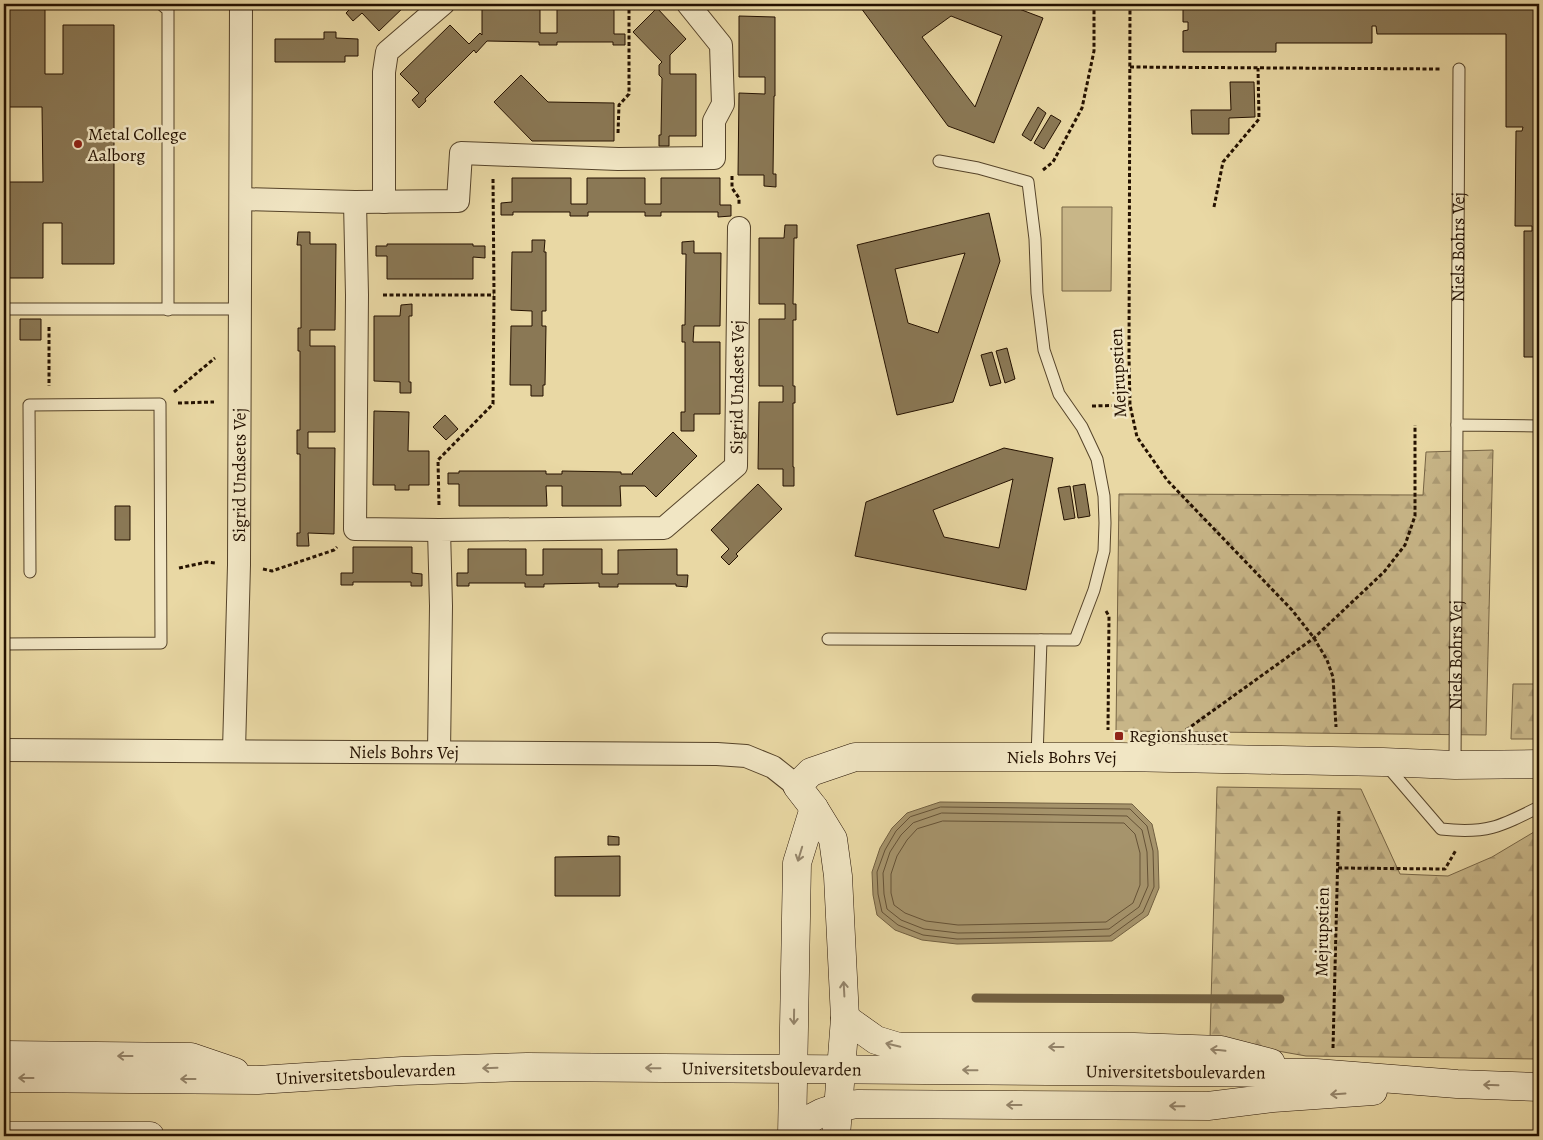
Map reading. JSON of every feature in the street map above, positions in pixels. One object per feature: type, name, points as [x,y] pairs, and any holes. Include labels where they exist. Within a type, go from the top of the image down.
[{"type":"main road","name":"Niels Bohrs Vej","points":[[836,1136],[845,1018],[838,876],[833,839],[814,808],[797,786],[811,772],[855,757],[1037,757],[1383,762],[1455,765],[1539,764]]},
{"type":"main road","points":[[793,1136],[797,863],[814,808]]},
{"type":"main road","points":[[845,1018],[876,1040],[899,1047],[1134,1047],[1221,1050],[1325,1063]]},
{"type":"main road","points":[[4,1055],[191,1057],[258,1080]]},
{"type":"main road","name":"Universitetsboulevarden","points":[[4,1078],[258,1080],[402,1071],[527,1067],[793,1070],[1325,1063],[1457,1084],[1539,1087]]},
{"type":"main road","points":[[793,1136],[806,1121],[815,1115],[826,1110],[857,1104],[1208,1106],[1273,1098],[1457,1084]]},
{"type":"main road","points":[[4,1136],[150,1136]]},
{"type":"street","name":"Sigrid Undsets Vej","points":[[234,750],[239,565],[238,400],[240,352],[241,4]]},
{"type":"street","points":[[384,202],[384,72],[387,52],[443,4]]},
{"type":"street","points":[[241,199],[355,202],[458,200],[461,153],[618,159],[714,158],[714,121],[723,104],[721,45],[688,4]]},
{"type":"street","points":[[355,202],[358,295],[355,529]]},
{"type":"street","name":"Sigrid Undsets Vej","points":[[355,529],[664,528],[736,466],[739,228]]},
{"type":"street","points":[[439,530],[441,615],[439,752]]},
{"type":"street","name":"Niels Bohrs Vej","points":[[4,750],[717,754],[746,756],[773,767],[797,786]]},
{"type":"lane","points":[[161,4],[168,10],[168,310]]},
{"type":"lane","name":"Niels Bohrs Vej","points":[[1455,765],[1459,69]]},
{"type":"lane","points":[[828,639],[1076,640],[1094,590],[1104,551],[1104,496],[1097,459],[1082,427],[1059,394],[1044,350],[1037,293],[1035,239],[1028,182],[978,168],[939,161]]},
{"type":"lane","points":[[4,309],[239,309]]},
{"type":"lane","points":[[4,644],[161,643],[160,404],[29,405],[30,572]]},
{"type":"lane","points":[[1457,425],[1539,426]]},
{"type":"lane","points":[[1037,757],[1041,640]]},
{"type":"lane","points":[[1383,762],[1441,829],[1467,832],[1494,828],[1539,807]]},
{"type":"path","points":[[618,159],[619,105],[629,94],[629,4]]},
{"type":"path","points":[[1028,182],[1053,162],[1082,108],[1094,51],[1094,4]]},
{"type":"path","name":"Mejrupstien","points":[[1130,4],[1128,357],[1130,405],[1137,437],[1167,480],[1292,610],[1314,638],[1327,660],[1333,677],[1336,728]]},
{"type":"path","points":[[1130,67],[1459,69]]},
{"type":"path","points":[[1214,207],[1223,162],[1259,119],[1258,68]]},
{"type":"path","points":[[439,530],[438,460],[493,404],[493,154]]},
{"type":"path","points":[[714,158],[732,170],[732,188],[739,198],[739,228]]},
{"type":"path","points":[[358,295],[494,295]]},
{"type":"path","points":[[48,309],[49,405]]},
{"type":"path","points":[[160,404],[214,358],[240,352]]},
{"type":"path","points":[[160,404],[238,400]]},
{"type":"path","points":[[1069,408],[1098,405],[1130,405]]},
{"type":"path","points":[[1183,732],[1314,638],[1384,572],[1405,545],[1415,516],[1415,425]]},
{"type":"path","points":[[161,571],[207,562],[272,571],[334,550],[355,529]]},
{"type":"path","points":[[1094,590],[1109,616],[1108,758]]},
{"type":"path","name":"Mejrupstien","points":[[1325,1063],[1338,868],[1339,811]]},
{"type":"path","points":[[1338,868],[1444,869],[1467,832]]},
{"type":"green space","points":[[1062,207],[1112,207],[1111,291],[1062,291]]},
{"type":"green space","points":[[1493,450],[1486,735],[1116,731],[1119,494],[1423,495],[1426,452]]},
{"type":"green space","points":[[1513,684],[1539,684],[1539,739],[1511,739]]},
{"type":"green space","points":[[1217,787],[1361,789],[1400,874],[1448,876],[1492,857],[1539,829],[1539,1059],[1306,1056],[1210,1039]]},
{"type":"water","points":[[940,802],[1132,804],[1152,824],[1158,851],[1159,888],[1148,915],[1112,941],[957,944],[922,940],[895,930],[877,915],[873,895],[872,872],[880,848],[892,828],[907,813]]},
{"type":"building","points":[[355,4],[407,4],[379,31],[362,13],[353,21],[346,13]]},
{"type":"building","points":[[863,4],[1006,4],[1043,18],[994,143],[948,126],[861,8]],"holes":[[[951,16],[1002,36],[975,107],[922,37]]]},
{"type":"building","points":[[1183,4],[1539,4],[1539,357],[1524,357],[1524,231],[1532,231],[1532,226],[1515,226],[1516,131],[1522,131],[1523,127],[1506,127],[1506,34],[1377,34],[1376,26],[1372,26],[1372,43],[1276,43],[1276,52],[1183,52],[1183,31],[1188,30],[1188,22],[1183,22]]},
{"type":"building","points":[[482,7],[540,7],[540,33],[557,33],[557,8],[614,8],[614,34],[625,34],[625,45],[613,45],[613,42],[557,42],[557,45],[539,45],[539,42],[487,41],[476,53],[474,50],[425,99],[426,101],[419,108],[412,100],[419,93],[400,74],[450,25],[469,44],[480,33],[482,35]]},
{"type":"building","points":[[657,8],[686,39],[670,55],[670,74],[696,74],[696,136],[669,136],[669,146],[659,146],[659,135],[661,135],[662,78],[659,75],[659,65],[662,62],[633,32]]},
{"type":"building","name":"Metal College Aalborg","points":[[4,9],[45,9],[45,74],[63,74],[63,25],[114,25],[114,264],[62,264],[62,223],[43,223],[43,278],[4,278],[4,182],[43,182],[42,107],[4,107]]},
{"type":"building","points":[[739,16],[775,17],[773,174],[776,174],[776,187],[764,186],[764,175],[738,175],[739,93],[765,94],[765,77],[739,77]]},
{"type":"building","points":[[324,32],[336,32],[336,38],[358,39],[358,56],[345,56],[345,62],[275,62],[275,39],[324,39]]},
{"type":"building","points":[[521,75],[548,102],[614,103],[614,141],[532,141],[494,102]]},
{"type":"building","points":[[1230,82],[1254,82],[1255,117],[1229,118],[1229,134],[1192,134],[1191,110],[1231,110]]},
{"type":"building","points":[[1038,107],[1046,113],[1031,141],[1022,135]]},
{"type":"building","points":[[1051,115],[1061,121],[1044,149],[1034,143]]},
{"type":"building","points":[[512,178],[571,178],[571,204],[587,204],[587,178],[645,178],[645,204],[661,204],[661,178],[720,178],[720,205],[731,205],[731,216],[718,217],[718,212],[661,212],[661,216],[645,216],[645,212],[588,212],[588,216],[570,216],[570,212],[513,212],[513,215],[501,215],[501,203],[512,202]]},
{"type":"building","points":[[989,213],[1000,261],[953,402],[897,415],[857,245]],"holes":[[[965,253],[938,333],[908,323],[895,269]]]},
{"type":"building","points":[[785,225],[797,225],[797,238],[794,238],[793,304],[796,304],[796,320],[793,320],[793,386],[795,386],[795,403],[793,403],[794,486],[783,486],[783,469],[758,469],[759,402],[783,402],[783,386],[759,386],[759,319],[785,319],[785,304],[759,304],[759,238],[784,238]]},
{"type":"building","points":[[298,232],[310,232],[310,244],[336,244],[335,330],[310,330],[310,346],[335,346],[335,432],[308,432],[308,448],[335,448],[334,534],[308,533],[309,546],[297,546],[297,533],[300,533],[300,454],[297,454],[297,430],[300,430],[300,351],[298,351],[298,328],[301,328],[301,245],[297,245]]},
{"type":"building","points":[[532,240],[545,240],[544,252],[546,252],[546,311],[542,311],[542,326],[546,326],[545,385],[543,385],[543,396],[531,396],[531,385],[510,385],[511,326],[532,326],[532,311],[511,310],[512,252],[532,252]]},
{"type":"building","points":[[694,241],[694,253],[721,253],[720,326],[694,326],[693,342],[720,342],[720,414],[694,414],[694,431],[681,431],[681,412],[685,412],[685,342],[682,342],[682,325],[685,325],[686,254],[682,254],[682,242]]},
{"type":"building","points":[[387,244],[473,244],[473,246],[485,246],[485,258],[473,257],[473,279],[387,279],[387,256],[376,256],[376,246],[387,246]]},
{"type":"building","points":[[412,304],[412,316],[409,316],[409,382],[411,382],[411,393],[400,393],[400,382],[374,381],[374,316],[400,316],[401,305]]},
{"type":"building","points":[[20,319],[41,319],[41,340],[20,340]]},
{"type":"building","points":[[1007,348],[1015,379],[1005,383],[996,351]]},
{"type":"building","points":[[992,352],[1001,383],[990,386],[981,355]]},
{"type":"building","points":[[374,411],[409,412],[408,451],[429,451],[429,485],[409,485],[409,490],[395,490],[395,485],[373,485]]},
{"type":"building","points":[[445,415],[458,429],[446,440],[433,427]]},
{"type":"building","points":[[673,432],[697,456],[656,497],[645,486],[620,486],[621,506],[562,506],[562,486],[546,486],[547,506],[459,506],[459,484],[448,484],[448,473],[459,473],[459,471],[546,471],[546,474],[562,474],[562,471],[621,472],[621,474],[633,474]]},
{"type":"building","points":[[1004,448],[1053,458],[1026,590],[855,556],[866,502]],"holes":[[[1013,479],[999,548],[944,537],[933,510]]]},
{"type":"building","points":[[758,484],[782,509],[736,554],[738,556],[729,565],[721,557],[729,549],[711,530]]},
{"type":"building","points":[[1085,484],[1090,516],[1078,518],[1073,486]]},
{"type":"building","points":[[1070,486],[1075,518],[1064,520],[1058,488]]},
{"type":"building","points":[[115,506],[130,506],[130,540],[115,540]]},
{"type":"building","points":[[353,547],[412,547],[412,573],[422,574],[422,586],[411,586],[411,582],[353,582],[353,585],[341,585],[341,573],[353,573]]},
{"type":"building","points":[[468,549],[526,549],[526,575],[543,575],[543,549],[602,549],[602,574],[618,574],[618,550],[677,549],[677,575],[688,575],[687,587],[676,586],[676,584],[618,584],[618,587],[599,587],[599,583],[544,584],[544,587],[525,587],[525,583],[469,583],[469,586],[457,586],[457,573],[468,573]]},
{"type":"building","points":[[608,836],[619,837],[619,845],[608,845]]},
{"type":"building","points":[[620,856],[620,896],[555,896],[555,857]]},
{"type":"waterway","points":[[976,998],[1280,999]]},
{"type":"place","name":"Metal College Aalborg","points":[[78,144]]},
{"type":"place","name":"Regionshuset","points":[[1119,736]]}]
